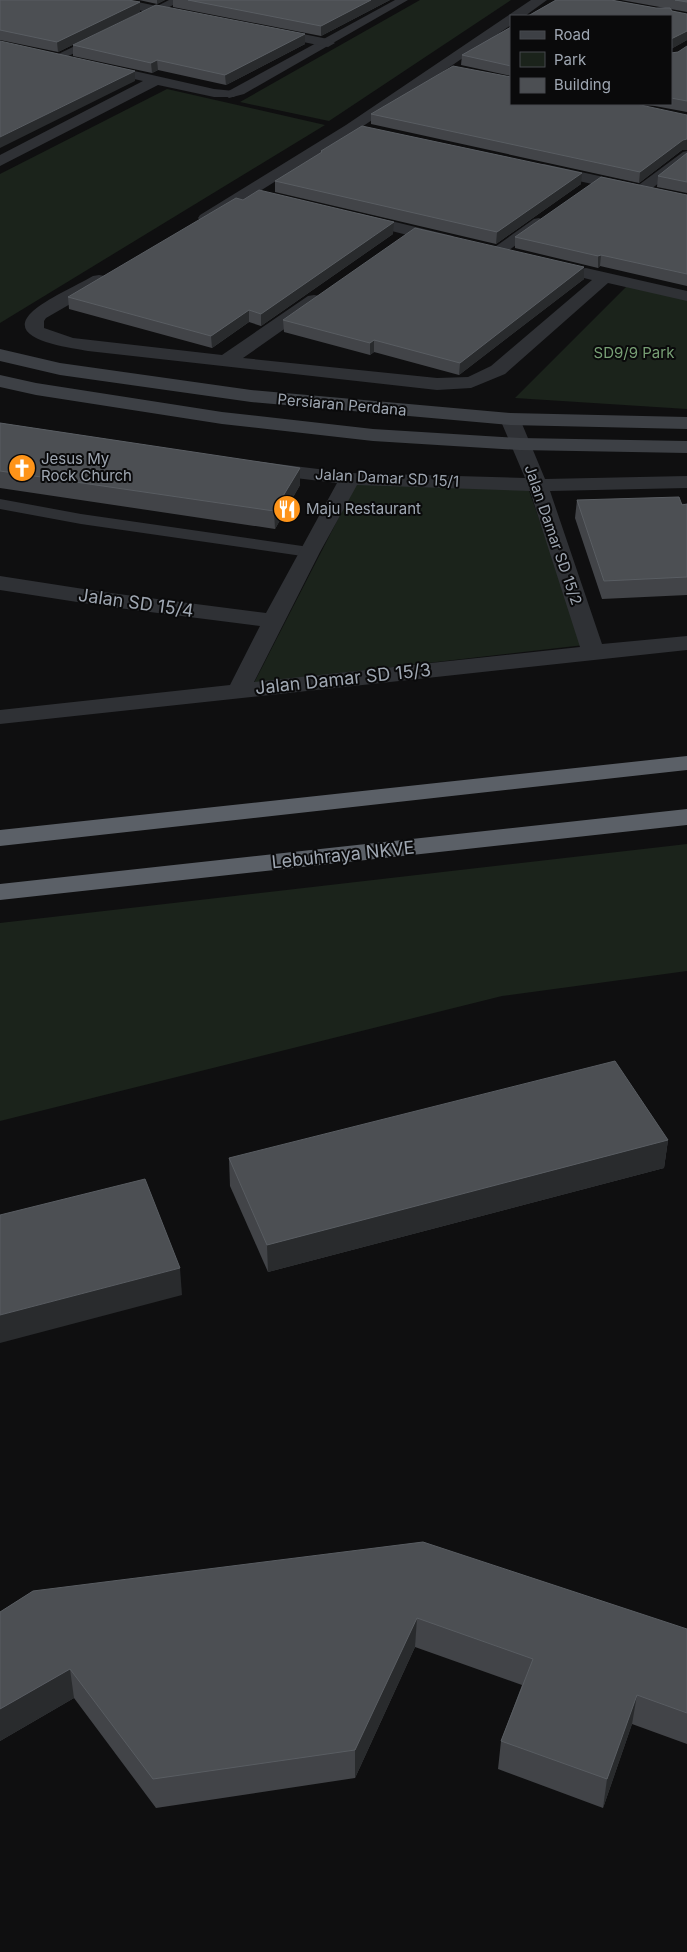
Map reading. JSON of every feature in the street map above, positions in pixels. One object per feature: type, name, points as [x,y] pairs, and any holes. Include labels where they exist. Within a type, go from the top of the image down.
[{"type":"highway","points":[[0,838],[687,763]]},
{"type":"highway","name":"Lebuhraya NKVE","points":[[0,892],[687,817]]},
{"type":"main road","name":"Persiaran Perdana","points":[[0,356],[60,368],[251,396],[510,419],[687,423]]},
{"type":"main road","points":[[36,389],[60,368]]},
{"type":"main road","name":"Persiaran Perdana","points":[[0,381],[36,389],[232,419],[374,435],[520,444],[687,447]]},
{"type":"street","points":[[109,0],[196,18]]},
{"type":"street","points":[[518,15],[540,0]]},
{"type":"street","points":[[191,227],[250,193],[351,128],[438,67],[510,21]]},
{"type":"street","points":[[252,28],[328,43]]},
{"type":"street","points":[[51,57],[214,93],[229,94]]},
{"type":"street","points":[[438,67],[456,71]]},
{"type":"street","points":[[0,161],[156,80]]},
{"type":"street","points":[[351,128],[370,132]]},
{"type":"street","points":[[531,167],[687,200]]},
{"type":"street","points":[[250,193],[269,197]]},
{"type":"street","points":[[345,215],[459,243]]},
{"type":"street","points":[[395,242],[411,231]]},
{"type":"street","points":[[478,247],[517,256]]},
{"type":"street","points":[[116,270],[40,314],[35,320],[35,331],[43,335],[73,342],[225,362],[437,384],[471,382],[498,370],[604,278]]},
{"type":"street","points":[[575,271],[687,296]]},
{"type":"street","points":[[225,362],[330,288]]},
{"type":"street","name":"Jalan Damar SD 15/2","points":[[510,419],[538,485],[593,652]]},
{"type":"street","name":"Jalan Damar SD 15/1","points":[[242,465],[350,479],[538,485],[687,482]]},
{"type":"street","points":[[238,691],[309,552],[350,479]]},
{"type":"street","name":"Jalan SD 15/4","points":[[0,582],[103,599],[273,621]]},
{"type":"street","name":"Jalan Damar SD 15/3","points":[[0,716],[687,643]]},
{"type":"lane","points":[[124,26],[178,0]]},
{"type":"lane","points":[[229,94],[240,91],[403,0]]},
{"type":"lane","points":[[51,57],[107,34]]},
{"type":"lane","points":[[641,190],[687,155]]},
{"type":"lane","points":[[582,192],[598,181]]},
{"type":"lane","points":[[497,252],[551,214]]},
{"type":"lane","points":[[0,504],[309,552]]},
{"type":"green space","points":[[420,0],[511,0],[329,121],[240,102]]},
{"type":"green space","points":[[167,89],[325,125],[0,323],[0,174]]},
{"type":"green space","name":"SD9/9 Park","points":[[628,285],[687,299],[687,409],[515,398]]},
{"type":"green space","points":[[356,484],[528,488],[584,645],[254,683]]},
{"type":"green space","points":[[687,844],[687,971],[502,996],[0,1121],[0,923]]},
{"type":"building","points":[[0,0],[128,0],[140,2],[57,42],[0,30]]},
{"type":"building","points":[[188,0],[371,0],[321,26]]},
{"type":"building","points":[[556,0],[611,0],[656,8],[670,8],[672,11],[687,14],[687,31],[672,38],[672,15],[530,15]]},
{"type":"building","points":[[156,5],[305,34],[225,75],[157,60],[151,63],[73,45]]},
{"type":"building","points":[[510,28],[510,66],[462,55]]},
{"type":"building","points":[[0,41],[135,71],[0,137]]},
{"type":"building","points":[[687,46],[687,101],[672,98],[672,53],[678,52]]},
{"type":"building","points":[[453,66],[510,77],[510,105],[641,105],[687,115],[687,139],[640,172],[371,114]]},
{"type":"building","points":[[362,126],[582,173],[497,232],[275,181]]},
{"type":"building","points":[[687,153],[687,182],[658,176]]},
{"type":"building","points":[[601,177],[687,195],[687,274],[515,237]]},
{"type":"building","points":[[259,190],[394,222],[261,314],[249,310],[211,336],[68,297],[236,198],[243,200]]},
{"type":"building","points":[[415,228],[584,267],[460,363],[374,340],[370,343],[283,320]]},
{"type":"building","points":[[0,423],[300,468],[274,511],[0,471]]},
{"type":"building","points":[[679,497],[682,505],[687,504],[687,577],[604,581],[577,500]]},
{"type":"building","points":[[615,1061],[668,1140],[267,1245],[229,1158]]},
{"type":"building","points":[[145,1179],[180,1268],[0,1315],[0,1215]]},
{"type":"building","points":[[423,1542],[687,1629],[687,1713],[637,1695],[607,1779],[501,1741],[533,1659],[417,1618],[355,1750],[153,1779],[70,1669],[0,1709],[0,1612],[33,1591]]},
{"type":"place","name":"Jesus My Rock Church","points":[[22,468]]},
{"type":"place","name":"Maju Restaurant","points":[[287,509]]}]
